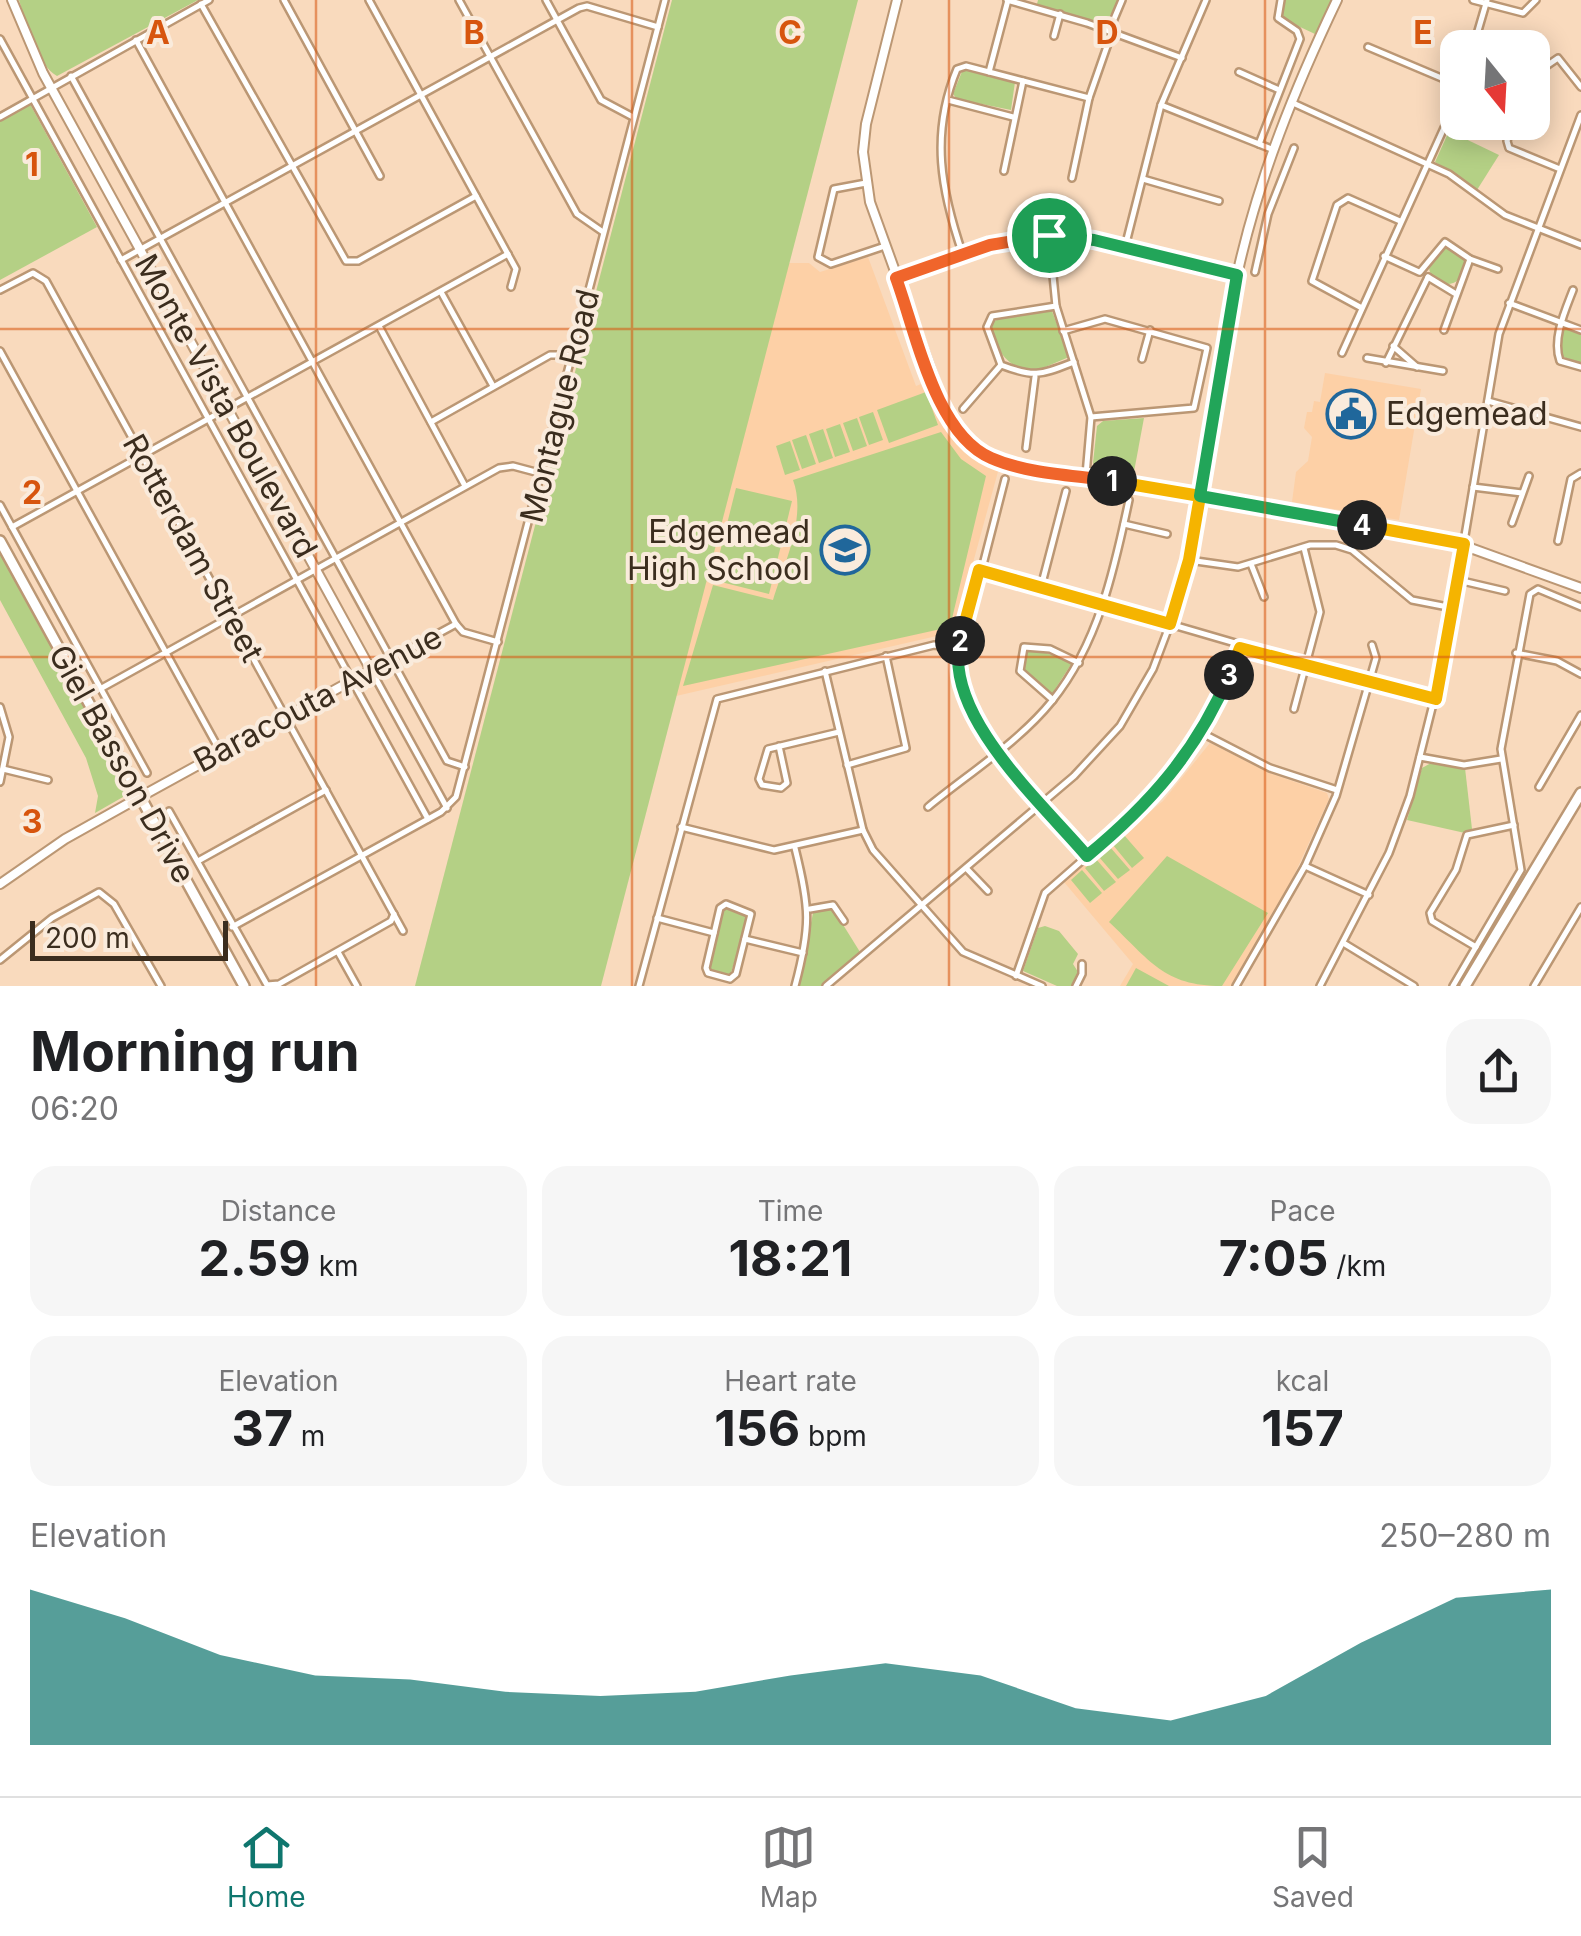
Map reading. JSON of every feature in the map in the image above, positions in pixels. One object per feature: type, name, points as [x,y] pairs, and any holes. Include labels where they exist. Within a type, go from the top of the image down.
[{"type":"main road","name":"Giel Basson Drive","points":[[0,541],[244,986]]},
{"type":"main road","points":[[1466,986],[1581,793]]},
{"type":"street","name":"Monte Vista Boulevard","points":[[12,0],[51,87],[447,808]]},
{"type":"street","points":[[0,117],[209,0]]},
{"type":"street","points":[[284,0],[380,176]]},
{"type":"street","points":[[369,0],[516,269],[510,287]]},
{"type":"street","points":[[459,0],[577,214],[604,232]]},
{"type":"street","points":[[546,0],[601,100],[633,117]]},
{"type":"street","name":"Montague Road","points":[[447,808],[456,797],[465,767],[665,0]]},
{"type":"street","points":[[897,0],[866,124],[866,182],[944,410],[962,438],[998,461],[1464,544],[1581,588]]},
{"type":"street","points":[[989,72],[1008,0],[1060,14],[1182,58]]},
{"type":"street","points":[[1072,178],[1089,98],[1122,0]]},
{"type":"street","points":[[1126,247],[1161,105],[1206,0]]},
{"type":"street","points":[[1259,144],[1277,89],[1300,39],[1297,30],[1278,18],[1280,0]]},
{"type":"street","points":[[826,986],[1099,752],[1120,726],[1153,669],[1189,560],[1237,275],[1254,209],[1290,101],[1336,0]]},
{"type":"street","points":[[1473,0],[1524,13],[1536,0]]},
{"type":"street","points":[[1478,30],[1487,2]]},
{"type":"street","points":[[121,260],[588,3],[658,26]]},
{"type":"street","points":[[201,4],[290,168],[346,261],[358,261],[476,196]]},
{"type":"street","points":[[1054,36],[1060,14]]},
{"type":"street","name":"Monte Vista Boulevard","points":[[0,39],[428,819]]},
{"type":"street","points":[[136,40],[456,624]]},
{"type":"street","points":[[1368,47],[1440,77]]},
{"type":"street","points":[[1550,64],[1558,58],[1581,86]]},
{"type":"street","points":[[963,255],[940,182],[940,133],[959,66],[1089,98]]},
{"type":"street","points":[[1239,72],[1277,89]]},
{"type":"street","name":"Monte Vista Boulevard","points":[[71,76],[446,761],[465,767]]},
{"type":"street","points":[[1004,171],[1023,80]]},
{"type":"street","points":[[948,100],[1013,117]]},
{"type":"street","points":[[1290,101],[1426,164],[1505,215],[1581,245]]},
{"type":"street","points":[[1161,105],[1274,150]]},
{"type":"street","points":[[1320,986],[1345,944],[1398,834],[1436,699],[1509,302],[1581,115]]},
{"type":"street","points":[[1342,353],[1440,135]]},
{"type":"street","points":[[1508,140],[1510,148],[1560,169]]},
{"type":"street","points":[[1255,272],[1268,214],[1287,156],[1294,148]]},
{"type":"street","points":[[1142,179],[1220,201]]},
{"type":"street","points":[[866,182],[834,189],[818,258],[830,264],[885,246]]},
{"type":"street","points":[[1361,308],[1312,282],[1336,205],[1348,198],[1400,221]]},
{"type":"street","points":[[1254,209],[1268,214]]},
{"type":"street","points":[[1049,235],[1056,306],[1092,417],[1086,477]]},
{"type":"street","points":[[896,278],[1017,238],[1049,235],[1126,247],[1237,275]]},
{"type":"street","points":[[1420,272],[1442,243],[1498,269]]},
{"type":"street","points":[[12,527],[508,254]]},
{"type":"street","points":[[1384,256],[1456,294]]},
{"type":"street","points":[[1444,330],[1470,259]]},
{"type":"street","name":"Rotterdam Street","points":[[0,290],[38,272],[403,931]]},
{"type":"street","points":[[1386,363],[1428,277]]},
{"type":"street","points":[[1573,290],[1560,322],[1558,360],[1581,367]]},
{"type":"street","points":[[441,292],[493,386]]},
{"type":"street","points":[[1509,302],[1581,330]]},
{"type":"street","points":[[1001,364],[986,325],[988,319],[1015,310],[1056,306]]},
{"type":"street","points":[[1063,331],[1101,319],[1206,345],[1194,408],[1092,417]]},
{"type":"street","points":[[379,326],[466,486]]},
{"type":"street","points":[[1142,358],[1150,330]]},
{"type":"street","points":[[1394,346],[1418,368]]},
{"type":"street","points":[[0,350],[220,753]]},
{"type":"street","points":[[431,422],[550,356],[572,355]]},
{"type":"street","points":[[1366,358],[1444,371]]},
{"type":"street","points":[[1001,364],[1036,376],[1074,362]]},
{"type":"street","points":[[963,409],[1001,364]]},
{"type":"street","points":[[1026,448],[1036,376]]},
{"type":"street","points":[[1488,401],[1581,427]]},
{"type":"street","points":[[100,689],[505,466],[543,474]]},
{"type":"street","points":[[1558,541],[1571,479],[1581,472]]},
{"type":"street","points":[[1512,523],[1529,476]]},
{"type":"street","points":[[1005,479],[958,648],[956,670],[976,722],[1087,856]]},
{"type":"street","points":[[1473,486],[1522,493]]},
{"type":"street","points":[[1041,587],[1066,491]]},
{"type":"street","points":[[928,808],[1053,700],[1079,663],[1103,603],[1129,500]]},
{"type":"street","points":[[0,505],[147,773]]},
{"type":"street","points":[[1124,524],[1167,534]]},
{"type":"street","points":[[1189,560],[1231,567],[1323,544],[1346,548],[1412,600],[1453,608]]},
{"type":"street","points":[[1294,709],[1320,612],[1304,548]]},
{"type":"street","points":[[1251,564],[1264,596]]},
{"type":"street","points":[[979,570],[1103,603],[1240,648],[1436,699]]},
{"type":"street","points":[[1458,580],[1505,592]]},
{"type":"street","points":[[1453,986],[1521,870],[1502,759],[1523,616],[1534,590],[1581,607]]},
{"type":"street","name":"Baracouta Avenue","points":[[0,884],[65,838],[456,624],[472,636],[498,642]]},
{"type":"street","points":[[639,986],[717,699],[934,645],[958,648]]},
{"type":"street","points":[[1236,986],[1305,866],[1338,790],[1376,658],[1372,645]]},
{"type":"street","points":[[1053,700],[1020,671],[1024,647],[1050,650],[1079,663]]},
{"type":"street","points":[[1015,977],[1045,892],[1157,793],[1202,732],[1240,648]]},
{"type":"street","points":[[1516,652],[1557,661],[1581,674]]},
{"type":"street","points":[[847,766],[906,748],[886,656]]},
{"type":"street","points":[[825,671],[863,830],[873,850],[920,907],[969,957],[1042,986]]},
{"type":"street","points":[[0,707],[9,728],[0,782]]},
{"type":"street","points":[[1539,787],[1581,715]]},
{"type":"street","points":[[779,746],[787,783],[778,788],[762,785],[759,779],[765,751],[779,746],[840,732]]},
{"type":"street","points":[[1202,732],[1270,768],[1338,790]]},
{"type":"street","points":[[1420,757],[1464,765],[1502,759]]},
{"type":"street","points":[[4,769],[48,780]]},
{"type":"street","points":[[197,862],[326,790]]},
{"type":"street","points":[[232,927],[447,808]]},
{"type":"street","points":[[169,811],[260,980],[276,985],[391,921],[394,914]]},
{"type":"street","points":[[1476,947],[1432,921],[1430,913],[1456,870],[1468,835],[1514,825]]},
{"type":"street","points":[[680,827],[765,849],[796,848],[863,830]]},
{"type":"street","points":[[795,986],[810,909],[796,848]]},
{"type":"street","points":[[1305,866],[1368,895]]},
{"type":"street","points":[[966,868],[988,891]]},
{"type":"street","points":[[0,960],[52,918],[99,892],[114,904],[160,986]]},
{"type":"street","points":[[726,904],[750,912],[736,974],[730,979],[706,970],[714,933],[720,908],[726,904]]},
{"type":"street","points":[[810,909],[833,904],[844,921]]},
{"type":"street","points":[[1534,986],[1581,907]]},
{"type":"street","points":[[657,918],[714,933]]},
{"type":"street","points":[[745,939],[803,953]]},
{"type":"street","points":[[1345,944],[1414,986]]},
{"type":"street","points":[[338,952],[357,986]]},
{"type":"street","points":[[1076,986],[1082,964]]},
{"type":"shaded area","name":"Edgemead High School","points":[[868,257],[916,386],[926,382],[943,426],[962,447],[999,468],[954,632],[676,696],[788,263],[809,263],[820,272]]},
{"type":"shaded area","points":[[1325,373],[1421,389],[1399,520],[1292,502],[1296,472],[1308,461],[1312,437],[1304,428],[1307,412],[1312,412],[1314,401],[1320,402]]},
{"type":"shaded area","points":[[1210,743],[1269,773],[1327,793],[1329,799],[1285,895],[1231,986],[1120,986],[1133,964],[1064,882],[1163,801]]},
{"type":"green space","points":[[19,0],[198,0],[57,76],[38,53]]},
{"type":"green space","points":[[672,0],[858,0],[601,986],[415,986]]},
{"type":"green space","points":[[1038,0],[1120,0],[1104,25],[1037,4]]},
{"type":"green space","points":[[1284,0],[1332,0],[1315,34],[1281,18]]},
{"type":"green space","points":[[963,69],[1015,82],[1011,110],[957,99],[953,94]]},
{"type":"green space","points":[[30,104],[97,227],[0,280],[0,121]]},
{"type":"green space","points":[[1445,140],[1468,140],[1499,155],[1477,190],[1435,162]]},
{"type":"green space","points":[[1447,248],[1460,253],[1465,266],[1460,279],[1447,284],[1434,279],[1429,266],[1434,253]]},
{"type":"green space","points":[[1052,311],[1069,357],[1036,371],[1010,362],[995,341],[991,322],[1021,312]]},
{"type":"green space","points":[[1563,330],[1581,332],[1581,364],[1559,355]]},
{"type":"green space","points":[[926,392],[938,425],[889,443],[877,410]]},
{"type":"green space","points":[[873,412],[883,440],[869,445],[859,417]]},
{"type":"green space","points":[[857,418],[867,446],[853,451],[843,423]]},
{"type":"green space","points":[[1144,418],[1133,477],[1097,469],[1093,463],[1097,426],[1103,421]]},
{"type":"green space","points":[[840,424],[850,452],[835,457],[826,429]]},
{"type":"green space","points":[[823,429],[833,458],[819,463],[809,434]]},
{"type":"green space","points":[[941,432],[961,459],[986,476],[950,627],[683,686],[713,585],[773,600],[796,525],[797,494],[793,480]]},
{"type":"green space","points":[[806,435],[816,464],[802,469],[792,440]]},
{"type":"green space","points":[[790,441],[800,470],[785,475],[776,446]]},
{"type":"green space","points":[[736,488],[792,501],[769,594],[713,580]]},
{"type":"green space","points":[[0,551],[127,783],[123,797],[95,813],[98,796],[86,758],[0,600]]},
{"type":"green space","points":[[1031,647],[1072,663],[1052,694],[1022,669],[1025,652]]},
{"type":"green space","points":[[1431,763],[1465,768],[1472,829],[1465,833],[1407,820],[1422,768]]},
{"type":"green space","points":[[1124,835],[1144,858],[1132,868],[1113,845]]},
{"type":"green space","points":[[1110,847],[1130,870],[1118,879],[1099,857]]},
{"type":"green space","points":[[1167,856],[1268,913],[1222,986],[1171,976],[1109,922]]},
{"type":"green space","points":[[1096,859],[1116,882],[1104,891],[1085,868]]},
{"type":"green space","points":[[1082,870],[1102,893],[1090,903],[1071,880]]},
{"type":"green space","points":[[729,907],[748,918],[730,976],[708,968],[723,910]]},
{"type":"green space","points":[[832,907],[860,952],[822,986],[798,986],[813,913]]},
{"type":"green space","points":[[1038,928],[1059,931],[1078,954],[1073,964],[1080,975],[1072,986],[1057,986],[1023,971]]},
{"type":"green space","points":[[1136,968],[1169,986],[1126,986]]},
{"type":"place","name":"Edgemead","points":[[1351,414]]},
{"type":"place","name":"Edgemead High School","points":[[845,550]]},
{"type":"route","points":[[1049,235],[990,245],[896,278],[948,418],[976,450],[1011,464],[1200,496],[1189,560],[1170,624],[979,570],[956,662],[961,686],[976,722],[1087,856],[1142,808],[1178,768],[1202,732],[1240,648],[1436,699],[1464,544],[1200,496],[1237,275],[1094,240],[1049,235]]}]
